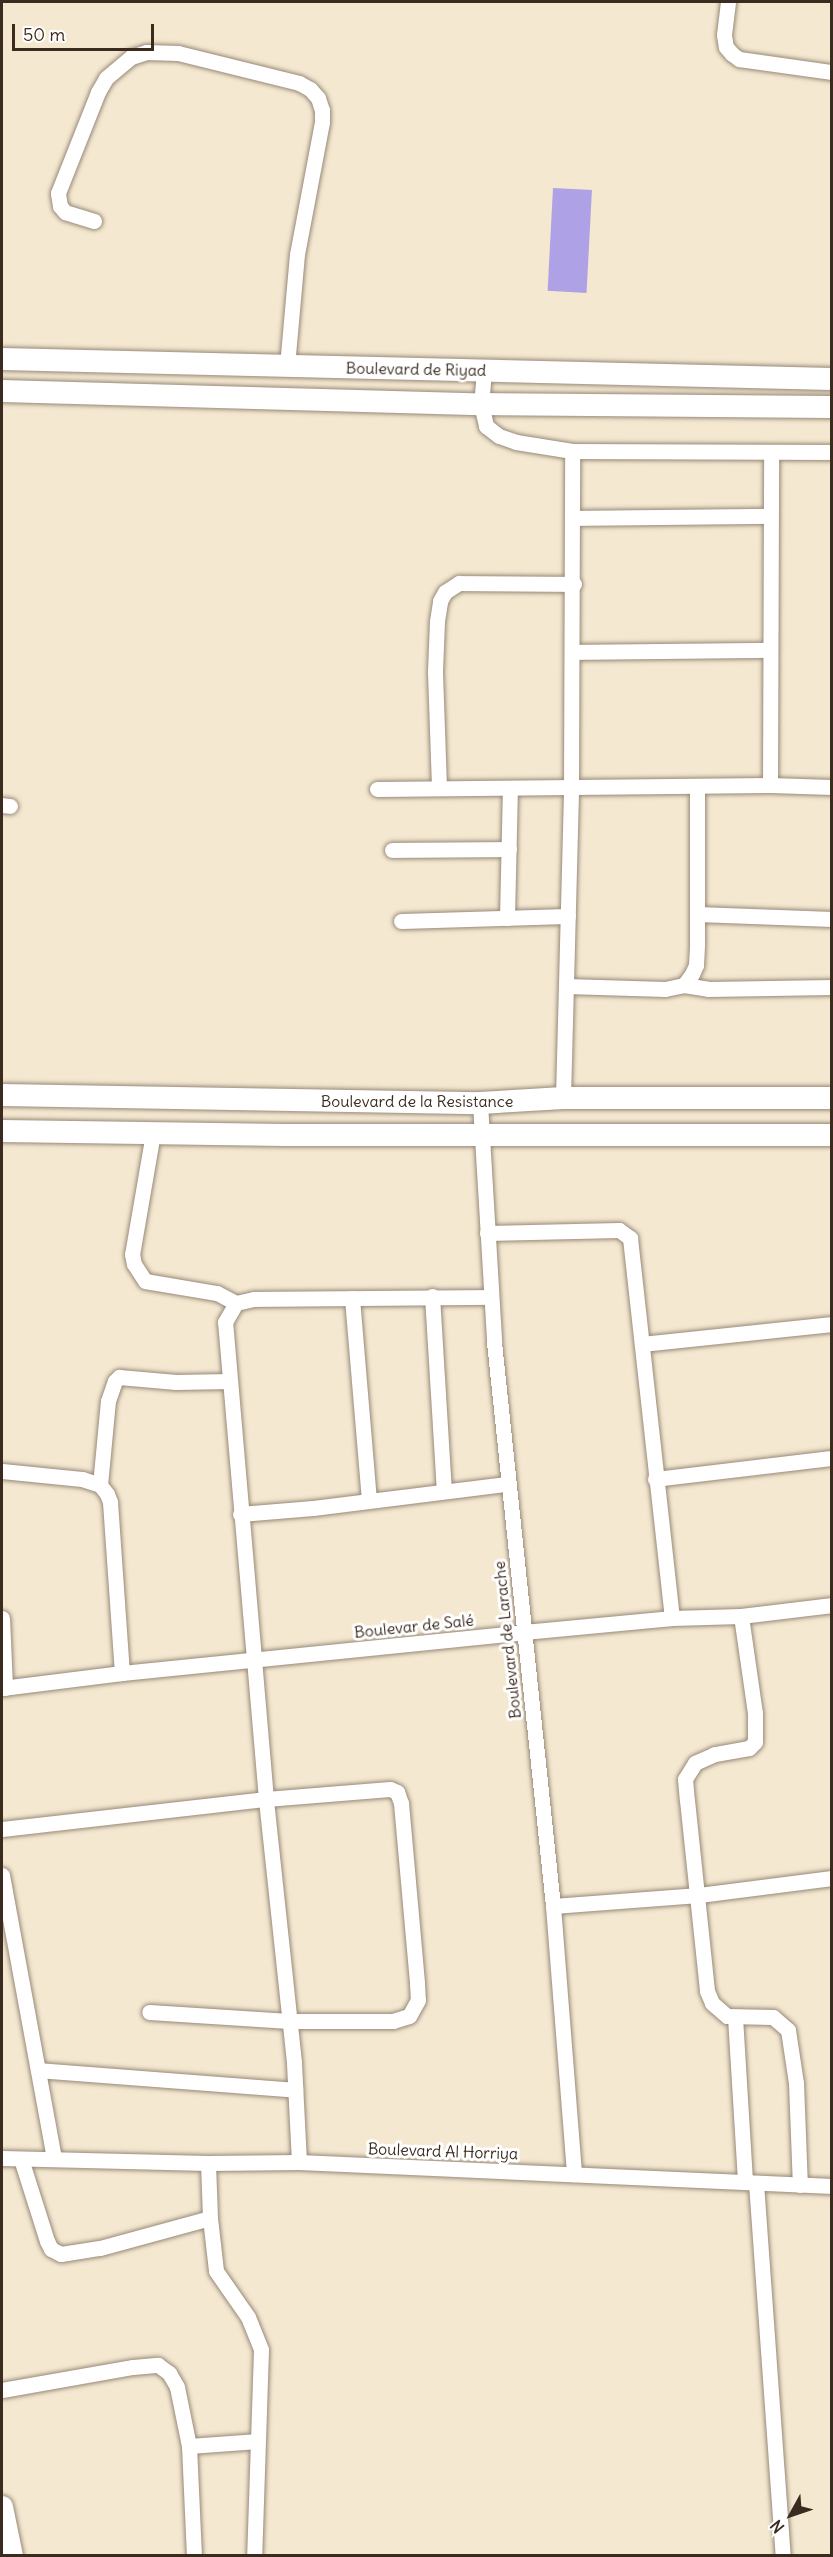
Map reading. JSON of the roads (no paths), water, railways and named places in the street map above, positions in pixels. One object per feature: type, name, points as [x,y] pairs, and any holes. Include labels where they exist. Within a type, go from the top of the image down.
[{"type":"main road","name":"Boulevard de Riyad","points":[[2,359],[831,379]]},
{"type":"main road","name":"Boulevard de Riyad","points":[[2,391],[481,405],[831,407]]},
{"type":"main road","name":"Boulevard de la Resistance","points":[[2,1095],[480,1103],[563,1098],[831,1098]]},
{"type":"main road","name":"Boulevard de la Resistance","points":[[2,1131],[831,1135]]},
{"type":"main road","points":[[2,2507],[12,2556]]},
{"type":"street","points":[[728,2],[724,35],[726,46],[732,54],[740,58],[831,72]]},
{"type":"street","points":[[94,221],[65,212],[60,206],[58,193],[98,92],[106,78],[131,57],[146,52],[178,53],[299,83],[310,89],[318,98],[322,110],[322,122],[295,264],[287,366]]},
{"type":"street","points":[[484,370],[481,405],[486,426],[499,436],[526,445],[572,451],[831,452]]},
{"type":"street","points":[[563,1098],[572,789],[574,584],[572,451]]},
{"type":"street","points":[[770,785],[771,452]]},
{"type":"street","points":[[573,518],[770,516]]},
{"type":"street","points":[[439,787],[435,670],[438,611],[445,592],[459,583],[574,584]]},
{"type":"street","points":[[573,652],[770,650]]},
{"type":"street","points":[[377,789],[439,787],[572,789],[770,785],[831,788]]},
{"type":"street","points":[[684,985],[696,966],[697,787]]},
{"type":"street","points":[[507,918],[510,789]]},
{"type":"street","points":[[392,850],[508,849]]},
{"type":"street","points":[[698,914],[831,919]]},
{"type":"street","points":[[401,921],[568,916]]},
{"type":"street","points":[[566,986],[648,990],[684,985],[708,989],[831,987]]},
{"type":"street","name":"Boulevard de Larache","points":[[480,1103],[490,1297],[507,1484],[553,1906],[574,2174]]},
{"type":"street","points":[[153,1133],[132,1254],[134,1264],[145,1281],[217,1293],[236,1302],[280,1297],[490,1297]]},
{"type":"street","points":[[487,1233],[619,1230],[626,1234],[631,1246],[672,1618]]},
{"type":"street","points":[[432,1296],[444,1491]]},
{"type":"street","points":[[352,1298],[369,1499]]},
{"type":"street","points":[[236,1302],[225,1322],[266,1799],[296,2090],[299,2162]]},
{"type":"street","points":[[642,1344],[831,1324]]},
{"type":"street","points":[[122,1673],[110,1502],[100,1485],[108,1401],[115,1381],[119,1377],[176,1382],[230,1382]]},
{"type":"street","points":[[655,1479],[831,1458]]},
{"type":"street","points":[[2,1471],[82,1479],[100,1485]]},
{"type":"street","points":[[240,1514],[313,1509],[369,1499],[507,1484]]},
{"type":"street","name":"Boulevar de Salé","points":[[3,1688],[122,1673],[524,1632],[672,1618],[741,1616],[831,1605]]},
{"type":"street","points":[[741,1616],[755,1742],[749,1748],[705,1757],[688,1770],[685,1779],[699,1895],[707,1991],[720,2011],[735,2017],[773,2017],[788,2030],[796,2083],[800,2185]]},
{"type":"street","points":[[2,1618],[3,1688]]},
{"type":"street","points":[[2,1829],[266,1799],[390,1789],[397,1792],[401,1803],[417,1983],[415,2009],[402,2019],[393,2021],[289,2021],[149,2012]]},
{"type":"street","points":[[2,1875],[54,2157]]},
{"type":"street","points":[[553,1906],[699,1895],[831,1878]]},
{"type":"street","points":[[735,2017],[783,2556]]},
{"type":"street","points":[[39,2070],[296,2090]]},
{"type":"street","name":"Boulevard Al Horriya","points":[[2,2158],[54,2157],[208,2163],[299,2162],[831,2186]]},
{"type":"street","points":[[21,2158],[47,2241],[51,2249],[61,2254],[100,2248],[210,2218]]},
{"type":"street","points":[[208,2163],[210,2218],[216,2271],[248,2317],[261,2350],[254,2556]]},
{"type":"street","points":[[2,2390],[133,2367],[158,2365],[169,2373],[177,2387],[189,2446],[194,2556]]},
{"type":"street","points":[[189,2446],[258,2441]]}]
